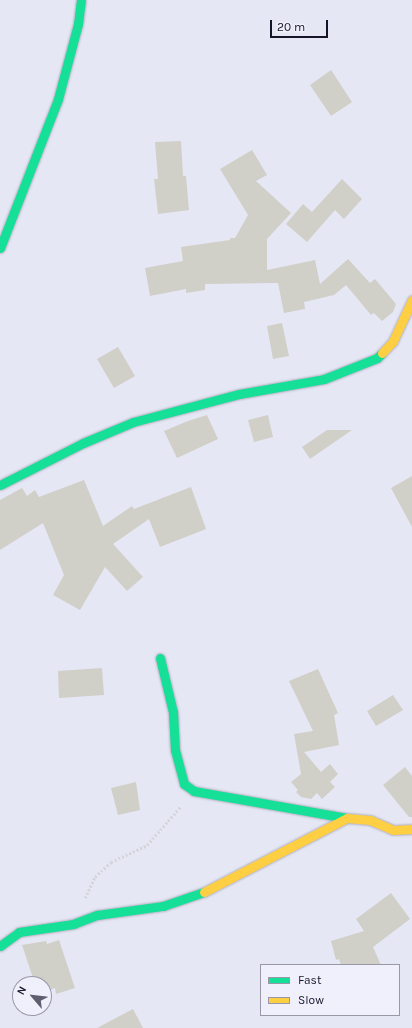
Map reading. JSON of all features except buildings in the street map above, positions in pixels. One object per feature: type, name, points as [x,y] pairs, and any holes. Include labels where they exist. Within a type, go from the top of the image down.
[{"type":"street","points":[[0,248],[58,99],[78,24],[81,0]]},
{"type":"street","points":[[0,485],[83,443],[133,422],[239,394],[324,379],[377,358],[393,342],[412,300]]},
{"type":"street","points":[[160,658],[173,712],[175,750],[184,784],[194,791],[347,818],[370,820],[393,830],[412,829]]},
{"type":"street","points":[[0,946],[19,932],[73,924],[96,915],[163,906],[204,892],[347,818]]},
{"type":"path","points":[[73,924],[95,877],[111,862],[147,845],[194,791]]},
{"type":"traffic: fast","points":[[0,248],[58,99],[78,24],[81,0]]},
{"type":"traffic: fast","points":[[0,485],[83,443],[133,422],[239,394],[324,379],[377,358],[382,353]]},
{"type":"traffic: fast","points":[[160,658],[173,712],[175,750],[184,784],[194,791],[347,818]]},
{"type":"traffic: fast","points":[[0,946],[19,932],[73,924],[97,915],[163,906],[204,892]]},
{"type":"traffic: slow","points":[[382,353],[393,341],[412,300]]},
{"type":"traffic: slow","points":[[204,892],[347,818],[370,820],[393,830],[412,829]]}]
